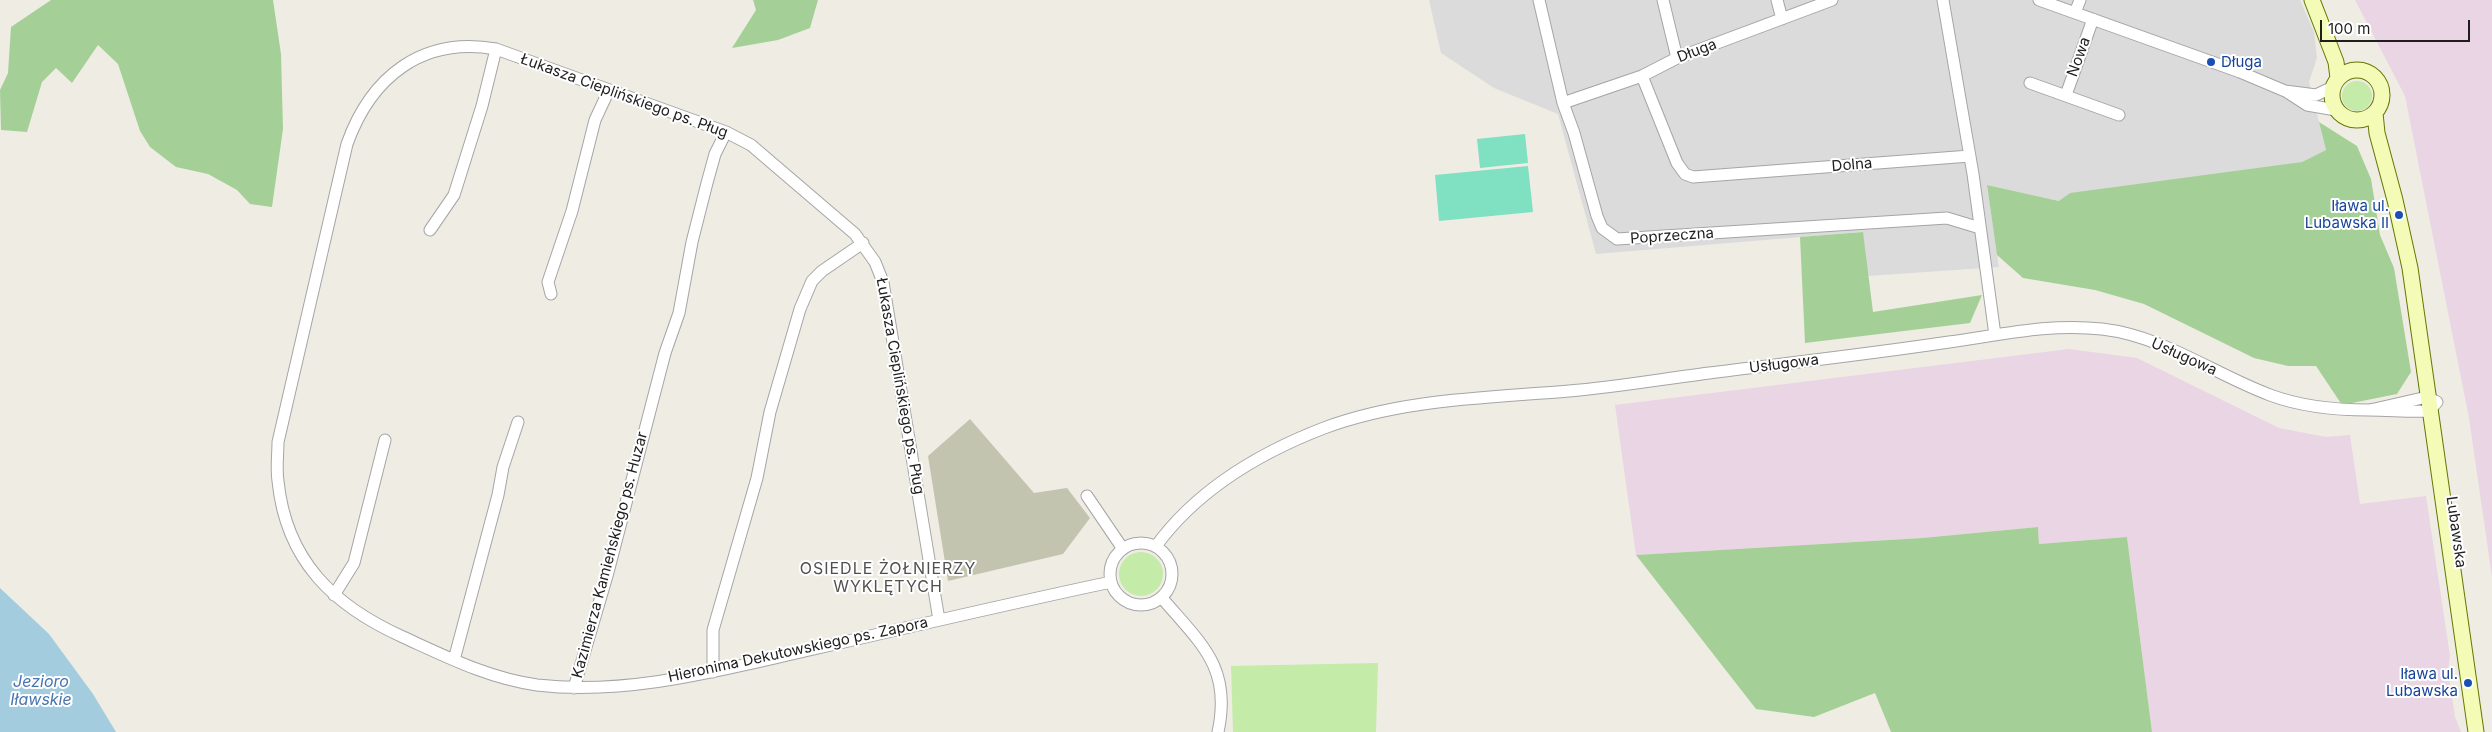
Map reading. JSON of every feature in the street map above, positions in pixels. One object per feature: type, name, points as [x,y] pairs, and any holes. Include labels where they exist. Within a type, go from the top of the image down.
[{"type":"main road","points":[[2312,0],[2336,62],[2336,82],[2332,98],[2336,110],[2340,115],[2353,120],[2365,119],[2375,113],[2382,100],[2380,86],[2371,75],[2357,70],[2346,58],[2318,0]]},
{"type":"main road","points":[[2336,82],[2347,72],[2357,70]]},
{"type":"main road","name":"Lubawska","points":[[2375,113],[2377,133],[2410,268],[2485,732]]},
{"type":"main road","name":"Lubawska","points":[[2353,120],[2367,136],[2387,174]]},
{"type":"main road","name":"Lubawska","points":[[2431,403],[2476,732]]},
{"type":"street","name":"Poprzeczna","points":[[1539,0],[1563,104],[1597,216],[1602,228],[1617,239],[1947,218],[1980,228]]},
{"type":"street","points":[[1663,0],[1677,58]]},
{"type":"street","points":[[1777,0],[1782,18]]},
{"type":"street","name":"Długa","points":[[1563,104],[1642,76],[1677,58],[1832,0]]},
{"type":"street","points":[[1943,0],[1970,156],[1995,335]]},
{"type":"street","points":[[2040,0],[2240,72],[2285,91],[2307,105],[2336,110]]},
{"type":"street","points":[[2075,13],[2080,0]]},
{"type":"street","name":"Nowa","points":[[2066,95],[2093,19]]},
{"type":"street","name":"Łukasza Cieplińskiego ps. Pług","points":[[304,330],[347,144],[355,120],[377,87],[397,70],[426,55],[443,49],[465,46],[496,49],[726,132],[751,145],[843,223],[863,243],[876,262],[884,282],[939,620]]},
{"type":"street","points":[[430,230],[454,195],[482,106],[496,49]]},
{"type":"street","name":"Dolna","points":[[1642,76],[1677,163],[1685,174],[1693,177],[1970,156]]},
{"type":"street","name":"Nowa","points":[[2030,82],[2119,115]]},
{"type":"street","points":[[2285,91],[2316,95],[2336,82]]},
{"type":"street","points":[[551,294],[548,282],[572,211],[595,120],[609,90]]},
{"type":"street","name":"Kazimierza Kamieńskiego ps. Huzar","points":[[574,688],[607,576],[665,353],[679,313],[692,242],[707,183],[715,154],[726,132]]},
{"type":"street","points":[[713,672],[712,630],[757,478],[770,412],[788,344],[812,281],[822,271],[863,243]]},
{"type":"street","name":"Usługowa","points":[[1156,546],[1189,506],[1262,456],[1323,429],[1360,417],[1410,406],[1573,391],[1995,335],[2040,327],[2106,330],[2137,336],[2272,396],[2317,407],[2405,413],[2431,403]]},
{"type":"street","name":"Hieronima Dekutowskiego ps. Zapora","points":[[304,330],[280,433],[278,480],[288,527],[299,550],[314,573],[334,595],[367,620],[493,677],[574,688],[635,684],[713,672],[1111,582]]},
{"type":"street","points":[[454,660],[498,495],[503,467],[518,422]]},
{"type":"street","points":[[334,595],[354,563],[385,440]]},
{"type":"street","points":[[1087,496],[1123,548]]},
{"type":"street","points":[[1140,542],[1156,546],[1167,555],[1173,569],[1172,584],[1162,598],[1150,605],[1135,606],[1121,599],[1111,582],[1110,572],[1114,557],[1123,548],[1140,542]]},
{"type":"street","points":[[1162,598],[1203,647],[1220,677],[1223,694],[1218,732]]},
{"type":"shaded area","points":[[1429,0],[2300,0],[2314,32],[2317,58],[2309,82],[2326,150],[2302,162],[2059,201],[1987,185],[1999,267],[1868,276],[1862,232],[1596,254],[1558,114],[1494,88],[1441,53]]},
{"type":"shaded area","points":[[2355,0],[2492,0],[2492,577],[2469,418],[2405,96]]},
{"type":"shaded area","points":[[2069,349],[2137,358],[2279,428],[2326,437],[2350,435],[2360,504],[2426,496],[2450,656],[2448,670],[2455,717],[2461,732],[2152,732],[2127,537],[2039,544],[2038,527],[1922,538],[1636,555],[1615,405]]},
{"type":"shaded area","points":[[970,419],[1034,493],[1067,488],[1090,518],[1063,554],[948,581],[928,456]]},
{"type":"green space","points":[[51,0],[273,0],[281,54],[283,129],[272,207],[250,204],[237,190],[208,174],[176,167],[150,147],[140,131],[118,64],[98,45],[72,83],[56,68],[42,82],[27,132],[1,130],[0,90],[8,73],[11,27]]},
{"type":"green space","points":[[753,0],[818,0],[810,28],[778,40],[732,48],[756,10]]},
{"type":"green space","points":[[2357,81],[2363,82],[2371,90],[2371,102],[2363,110],[2357,111],[2351,110],[2343,102],[2342,96],[2343,90],[2351,82]]},
{"type":"green space","points":[[2319,122],[2357,146],[2371,179],[2380,235],[2394,268],[2411,372],[2397,394],[2342,405],[2316,366],[2288,366],[2254,358],[2144,304],[2095,290],[2023,278],[1997,255],[1987,185],[2059,201],[2070,193],[2302,162],[2326,150]]},
{"type":"green space","points":[[1525,134],[1528,163],[1480,168],[1477,139]]},
{"type":"green space","points":[[1528,166],[1533,212],[1439,221],[1435,175]]},
{"type":"green space","points":[[1863,232],[1873,312],[1982,295],[1970,323],[1805,343],[1800,237]]},
{"type":"green space","points":[[2038,527],[2039,544],[2127,537],[2152,732],[1891,732],[1875,693],[1814,717],[1756,709],[1636,555],[1922,538]]},
{"type":"green space","points":[[1145,552],[1157,558],[1162,565],[1162,583],[1157,590],[1150,595],[1137,596],[1129,593],[1122,586],[1119,570],[1122,562],[1129,555]]},
{"type":"green space","points":[[1378,663],[1376,732],[1233,732],[1231,666]]},
{"type":"water","name":"Jezioro Iławskie","points":[[0,588],[49,634],[93,694],[116,732],[0,732]]},
{"type":"place","name":"Długa","points":[[2211,62]]},
{"type":"place","name":"Iława ul. Lubawska II","points":[[2399,215]]},
{"type":"place","name":"Iława ul. Lubawska","points":[[2468,683]]},
{"type":"district","name":"OSIEDLE ŻOŁNIERZY WYKLĘTYCH","points":[[888,578]]}]
